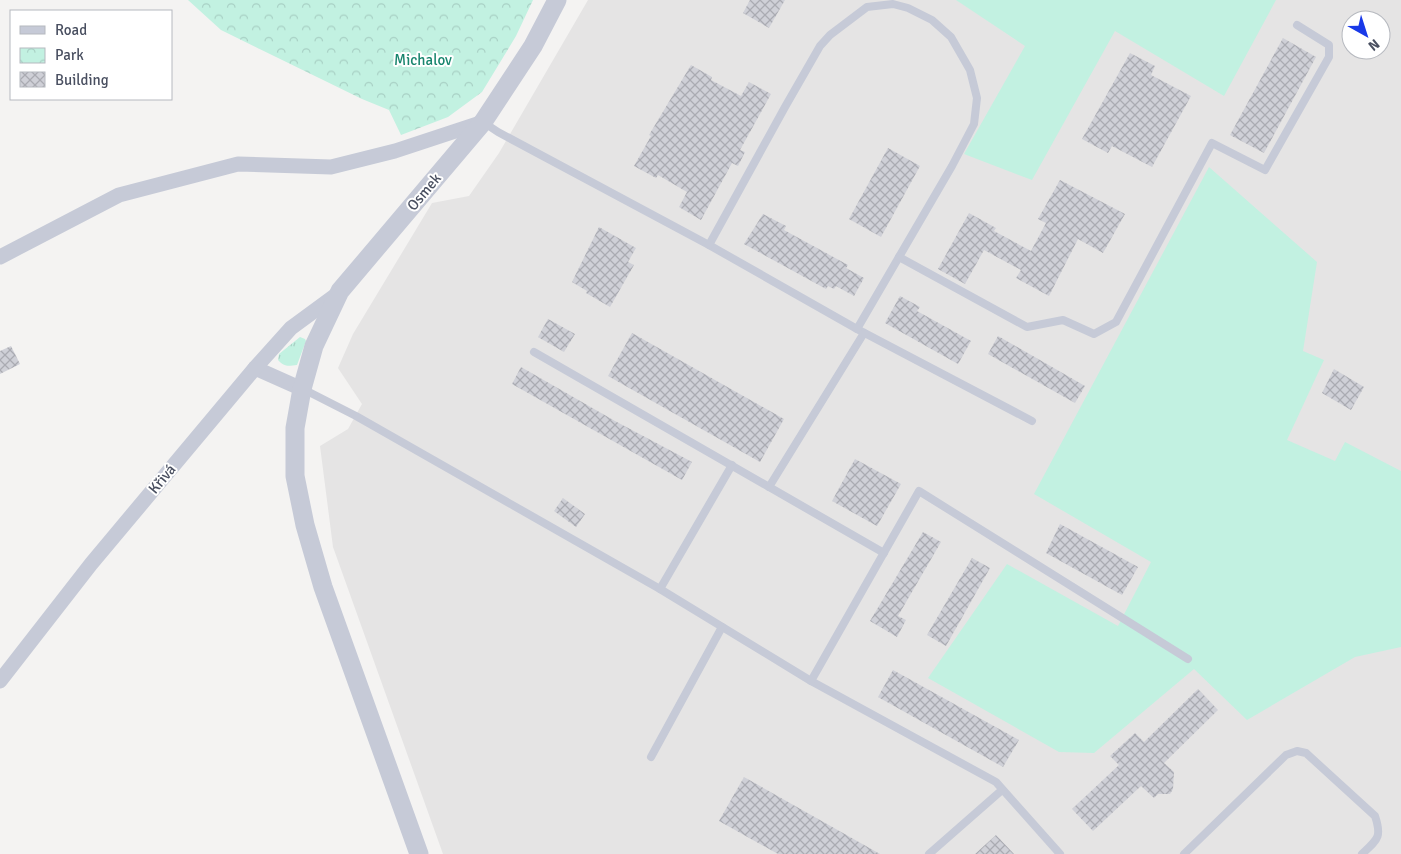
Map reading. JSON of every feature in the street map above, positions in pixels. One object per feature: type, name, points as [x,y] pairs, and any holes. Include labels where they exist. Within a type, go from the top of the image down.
[{"type":"street","name":"Osmek","points":[[419,854],[324,588],[305,525],[295,476],[295,428],[302,389],[314,346],[340,292],[483,122],[533,46],[557,0]]},
{"type":"street","points":[[0,257],[119,195],[238,164],[331,167],[395,151],[483,122]]},
{"type":"street","name":"Křivá","points":[[0,681],[91,564],[255,368],[291,328],[340,292]]},
{"type":"street","points":[[255,368],[302,389]]},
{"type":"lane","points":[[709,245],[784,106],[820,46],[830,35],[867,7],[893,4],[908,8],[932,20],[951,37],[970,70],[977,98],[974,124],[899,257],[860,331],[769,487]]},
{"type":"lane","points":[[899,257],[1027,327],[1063,320],[1094,334],[1116,322],[1212,143],[1265,170],[1329,57],[1329,44],[1297,25]]},
{"type":"lane","points":[[483,122],[709,245],[860,331],[1032,421]]},
{"type":"lane","points":[[534,352],[884,553]]},
{"type":"lane","points":[[302,389],[356,416],[660,589],[811,681],[996,782],[1060,854]]},
{"type":"lane","points":[[660,589],[732,465]]},
{"type":"lane","points":[[811,681],[919,491],[1188,659]]},
{"type":"lane","points":[[650,757],[722,627]]},
{"type":"lane","points":[[1184,854],[1286,755],[1297,751],[1306,753],[1375,816],[1380,830],[1376,840],[1362,854]]},
{"type":"lane","points":[[929,854],[1002,790]]},
{"type":"shaded area","points":[[588,0],[1401,0],[1401,854],[443,854],[333,547],[320,446],[348,429],[362,404],[338,368],[353,334],[432,203],[469,196],[499,153]]},
{"type":"green space","name":"Michalov","points":[[188,0],[533,0],[516,36],[482,92],[448,117],[401,135],[389,110],[362,99],[221,30]]},
{"type":"green space","points":[[956,0],[1276,0],[1224,96],[1115,31],[1032,180],[964,154],[1025,46]]},
{"type":"green space","points":[[1209,167],[1317,262],[1303,351],[1324,360],[1287,440],[1335,461],[1345,442],[1401,471],[1401,647],[1355,657],[1247,720],[1194,669],[1094,753],[1059,752],[928,678],[1007,564],[1118,626],[1151,562],[1034,494]]},
{"type":"green space","points":[[300,337],[306,341],[297,365],[289,366],[282,364],[278,360],[279,354]]},
{"type":"building","points":[[750,0],[785,0],[769,28],[743,13]]},
{"type":"building","points":[[1283,38],[1316,57],[1264,153],[1230,135]]},
{"type":"building","points":[[1130,53],[1155,66],[1151,75],[1191,96],[1152,167],[1112,146],[1108,153],[1082,139]]},
{"type":"building","points":[[691,65],[712,77],[711,80],[741,96],[749,82],[771,94],[740,150],[745,152],[738,166],[732,163],[701,220],[679,207],[687,192],[658,175],[656,178],[634,166],[651,136],[649,135]]},
{"type":"building","points":[[888,148],[920,166],[881,237],[849,219]]},
{"type":"building","points":[[1060,180],[1125,214],[1103,253],[1078,239],[1049,296],[1016,278],[1021,270],[984,250],[965,284],[938,269],[969,213],[996,228],[994,231],[1031,251],[1046,223],[1038,219]]},
{"type":"building","points":[[763,214],[786,226],[784,230],[848,265],[846,268],[864,278],[854,296],[836,286],[834,289],[828,286],[826,289],[744,244]]},
{"type":"building","points":[[599,227],[636,248],[628,262],[634,265],[610,307],[572,282]]},
{"type":"building","points":[[900,296],[920,307],[917,311],[971,341],[958,364],[885,323]]},
{"type":"building","points":[[548,319],[575,334],[564,352],[538,337]]},
{"type":"building","points":[[632,333],[784,419],[760,462],[608,376]]},
{"type":"building","points":[[998,336],[1085,386],[1075,403],[988,354]]},
{"type":"building","points":[[11,346],[20,364],[0,374],[0,351]]},
{"type":"building","points":[[521,367],[615,421],[692,462],[682,480],[512,384]]},
{"type":"building","points":[[1334,369],[1364,387],[1351,410],[1322,393]]},
{"type":"building","points":[[855,459],[901,484],[877,526],[832,501]]},
{"type":"building","points":[[563,498],[585,514],[576,527],[554,511]]},
{"type":"building","points":[[1060,524],[1138,567],[1122,595],[1046,553]]},
{"type":"building","points":[[923,532],[941,542],[898,616],[906,620],[897,637],[870,621]]},
{"type":"building","points":[[972,558],[990,568],[946,646],[927,635]]},
{"type":"building","points":[[893,670],[1019,740],[1003,767],[878,697]]},
{"type":"building","points":[[1198,689],[1218,710],[1164,763],[1174,772],[1173,789],[1170,794],[1158,794],[1154,798],[1141,786],[1093,831],[1072,809],[1119,765],[1110,756],[1135,733],[1144,742]]},
{"type":"building","points":[[744,777],[880,854],[778,854],[719,821]]},
{"type":"building","points":[[996,835],[1014,854],[975,854]]}]
